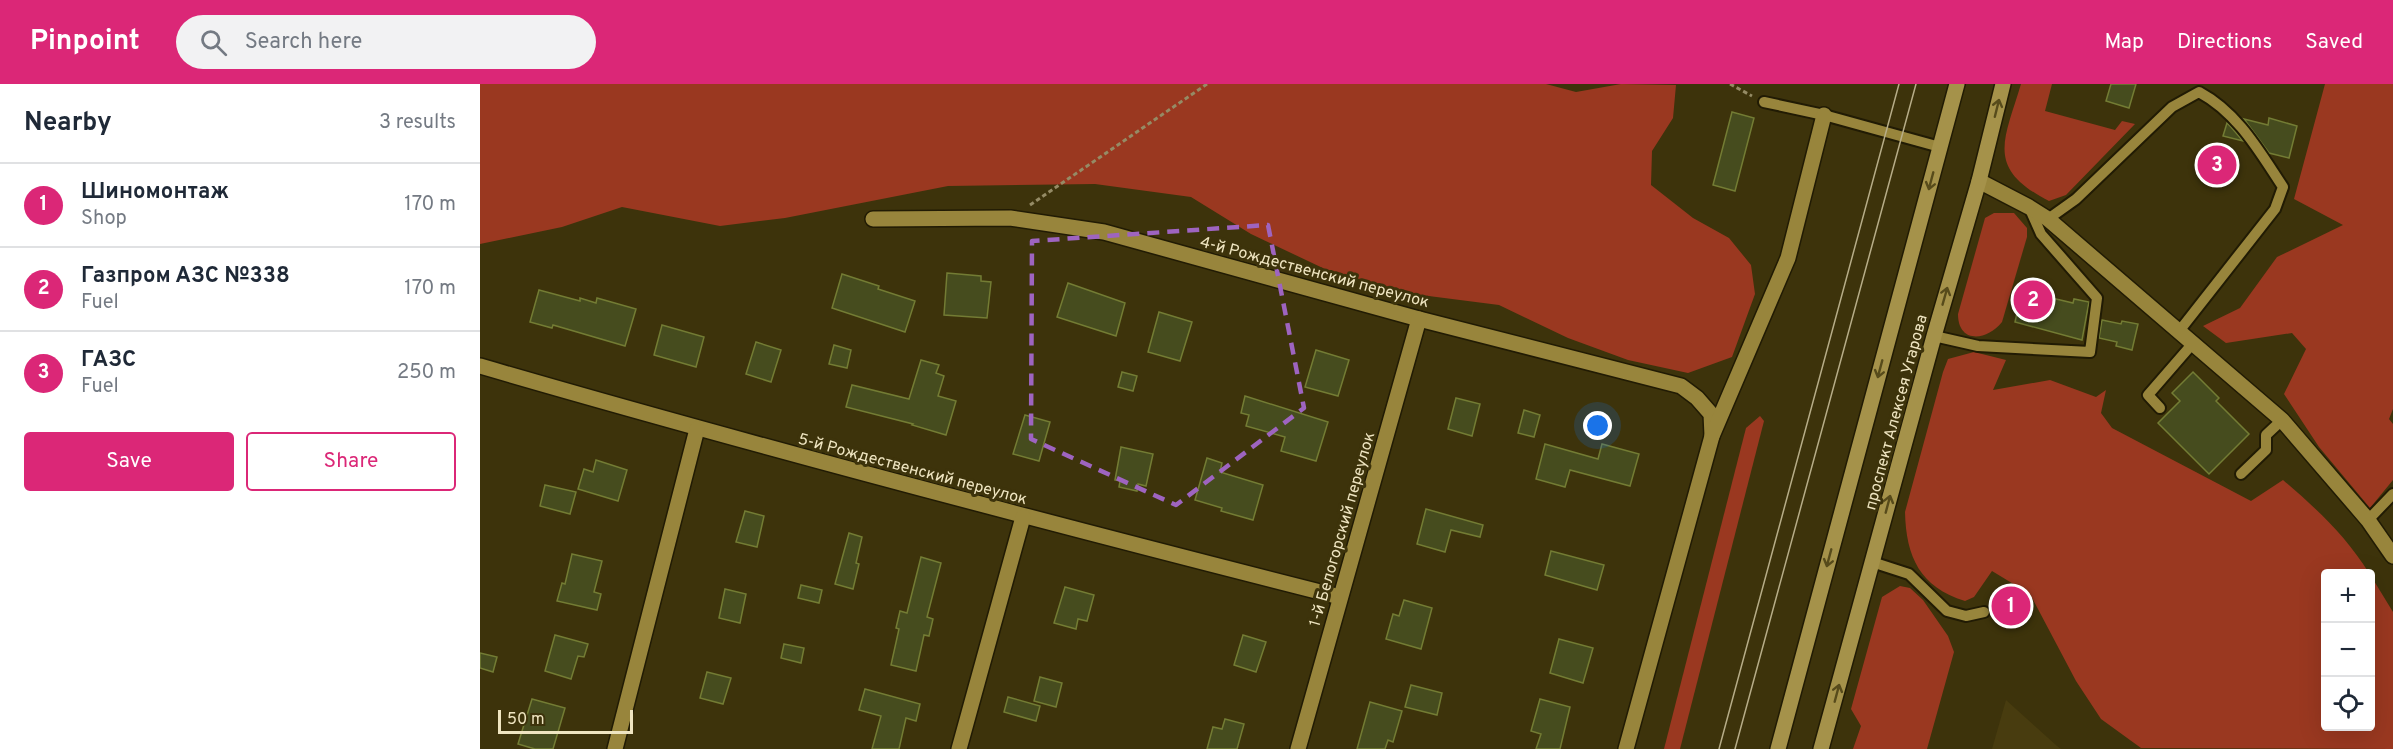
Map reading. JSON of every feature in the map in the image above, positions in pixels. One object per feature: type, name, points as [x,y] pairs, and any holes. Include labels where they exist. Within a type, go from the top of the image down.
[{"type":"main road","name":"проспект Алексея Угарова","points":[[1778,749],[1957,84]]},
{"type":"main road","name":"проспект Алексея Угарова","points":[[1821,749],[2003,84]]},
{"type":"street","points":[[1626,749],[1712,436],[1788,258],[1824,115]]},
{"type":"street","points":[[1978,181],[2048,219],[2194,342],[2282,420],[2368,520],[2393,556]]},
{"type":"street","name":"4-й Рождественский переулок","points":[[873,219],[1010,218],[1104,232],[1419,319],[1681,386],[1697,398],[1711,414],[1712,436]]},
{"type":"street","name":"1-й Белогорский переулок","points":[[1299,749],[1419,319]]},
{"type":"street","name":"5-й Рождественский переулок","points":[[480,366],[697,429],[1023,517],[1340,597]]},
{"type":"street","points":[[615,749],[697,429]]},
{"type":"street","points":[[959,749],[1023,517]]},
{"type":"lane","points":[[2048,219],[2076,199],[2172,107],[2199,92],[2215,101],[2246,131],[2283,187],[2275,209],[2180,330]]},
{"type":"lane","points":[[1764,102],[1824,115],[1940,147]]},
{"type":"lane","points":[[1934,336],[1978,346],[2090,352],[2097,298],[2041,234],[2029,207]]},
{"type":"lane","points":[[2160,408],[2148,395],[2194,342]]},
{"type":"lane","points":[[2241,474],[2266,450],[2266,435],[2282,420]]},
{"type":"lane","points":[[2368,520],[2393,494]]},
{"type":"lane","points":[[1872,562],[1909,574],[1947,611],[1966,616],[1984,612]]},
{"type":"path","points":[[1010,218],[1207,84]]},
{"type":"path","points":[[1730,84],[1764,102]]},
{"type":"highlighted area","points":[[1268,225],[1304,408],[1176,505],[1031,439],[1032,241]]},
{"type":"shaded area","points":[[480,84],[1546,84],[1576,92],[1621,84],[1676,85],[1673,118],[1652,151],[1651,185],[1693,218],[1729,238],[1751,265],[1755,294],[1732,357],[1688,373],[1628,360],[1568,338],[1499,305],[1413,294],[1327,270],[1251,234],[1191,197],[1095,184],[948,186],[785,218],[720,226],[622,207],[562,227],[480,244]]},
{"type":"shaded area","points":[[2021,84],[2052,84],[2045,111],[2115,130],[2122,121],[2135,124],[2066,195],[2049,201],[2015,177],[2008,165],[2005,152],[2006,137]]},
{"type":"shaded area","points":[[2325,84],[2393,84],[2393,409],[2389,419],[2393,424],[2393,480],[2370,508],[2319,447],[2284,394],[2306,349],[2292,333],[2226,343],[2203,326],[2240,308],[2277,257],[2343,225],[2294,199]]},
{"type":"shaded area","points":[[1994,213],[2014,213],[2027,228],[2027,237],[2002,322],[1989,333],[1981,336],[1968,335],[1959,324],[1958,314],[1985,218]]},
{"type":"shaded area","points":[[1974,352],[2006,360],[1993,390],[2050,380],[2096,397],[2106,390],[2101,413],[2112,428],[2251,501],[2283,480],[2340,535],[2366,569],[2321,569],[2321,731],[2375,731],[2375,583],[2393,612],[2393,749],[2141,748],[2101,719],[2076,681],[2030,594],[1992,571],[1974,597],[1965,601],[1937,588],[1918,568],[1908,543],[1905,512],[1948,359]]},
{"type":"shaded area","points":[[1760,416],[1764,421],[1680,749],[1664,749],[1746,428]]},
{"type":"shaded area","points":[[1900,586],[1910,588],[1923,600],[1948,636],[1954,652],[1927,749],[1853,749],[1861,726],[1851,709],[1882,597]]},
{"type":"shaded area","points":[[2006,700],[2057,746],[2061,749],[1992,749]]},
{"type":"building","points":[[2111,84],[2136,84],[2129,108],[2106,101]]},
{"type":"building","points":[[1732,112],[1754,118],[1735,191],[1713,185]]},
{"type":"building","points":[[2269,118],[2297,126],[2289,158],[2269,153],[2244,119],[2268,125]]},
{"type":"building","points":[[2227,123],[2231,127],[2243,141],[2223,136]]},
{"type":"building","points":[[947,273],[981,276],[981,281],[991,282],[987,318],[944,315]]},
{"type":"building","points":[[842,274],[915,301],[905,332],[832,308]]},
{"type":"building","points":[[1068,283],[1125,303],[1116,336],[1057,317]]},
{"type":"building","points":[[539,290],[580,301],[580,298],[596,303],[597,298],[636,309],[625,346],[553,325],[552,328],[530,322]]},
{"type":"building","points":[[2022,291],[2073,303],[2074,299],[2089,302],[2082,340],[2015,322]]},
{"type":"building","points":[[1159,312],[1192,322],[1180,361],[1148,352]]},
{"type":"building","points":[[2102,320],[2121,324],[2122,321],[2138,324],[2132,350],[2116,346],[2117,342],[2099,338]]},
{"type":"building","points":[[662,325],[704,337],[696,367],[654,355]]},
{"type":"building","points":[[756,342],[781,350],[771,382],[746,374]]},
{"type":"building","points":[[834,345],[851,350],[847,368],[829,364]]},
{"type":"building","points":[[1316,350],[1349,360],[1338,396],[1305,387]]},
{"type":"building","points":[[921,360],[939,365],[936,373],[944,376],[938,396],[956,401],[946,435],[846,407],[852,385],[909,399]]},
{"type":"building","points":[[1122,372],[1137,376],[1133,391],[1118,387]]},
{"type":"building","points":[[2193,372],[2219,398],[2216,401],[2249,434],[2209,474],[2158,423],[2180,401],[2172,393]]},
{"type":"building","points":[[1245,396],[1328,422],[1316,461],[1281,451],[1285,437],[1246,426],[1249,415],[1241,413]]},
{"type":"building","points":[[1456,398],[1480,404],[1472,436],[1448,429]]},
{"type":"building","points":[[1524,410],[1540,415],[1534,437],[1518,433]]},
{"type":"building","points":[[1025,415],[1050,422],[1039,461],[1013,454]]},
{"type":"building","points":[[1545,444],[1598,459],[1602,444],[1639,454],[1630,486],[1570,470],[1565,487],[1536,479]]},
{"type":"building","points":[[1121,447],[1153,454],[1146,486],[1138,484],[1137,491],[1119,487],[1120,481],[1115,480]]},
{"type":"building","points":[[1207,458],[1222,463],[1220,472],[1263,485],[1253,520],[1221,511],[1222,508],[1195,500]]},
{"type":"building","points":[[596,460],[627,470],[618,501],[578,489],[584,469],[593,472]]},
{"type":"building","points":[[545,485],[576,492],[570,514],[540,506]]},
{"type":"building","points":[[1426,509],[1483,525],[1480,537],[1451,530],[1445,552],[1417,544]]},
{"type":"building","points":[[745,511],[764,516],[757,547],[736,542]]},
{"type":"building","points":[[849,533],[862,537],[853,589],[835,584]]},
{"type":"building","points":[[1551,551],[1604,565],[1597,590],[1545,575]]},
{"type":"building","points":[[572,554],[602,561],[594,592],[601,594],[597,610],[557,601],[562,583],[565,584]]},
{"type":"building","points":[[921,557],[941,563],[927,617],[933,619],[929,636],[924,635],[916,671],[891,665],[899,629],[896,628],[900,611],[907,613]]},
{"type":"building","points":[[801,585],[822,590],[819,603],[798,598]]},
{"type":"building","points":[[1065,587],[1094,595],[1087,621],[1078,619],[1076,629],[1054,623]]},
{"type":"building","points":[[725,589],[746,594],[740,623],[719,618]]},
{"type":"building","points":[[2003,590],[2024,594],[2019,622],[1997,618]]},
{"type":"building","points":[[1404,600],[1432,608],[1421,649],[1386,639],[1393,614],[1399,616]]},
{"type":"building","points":[[555,635],[588,644],[584,657],[578,656],[571,679],[545,671]]},
{"type":"building","points":[[1243,635],[1266,642],[1256,672],[1234,665]]},
{"type":"building","points":[[1559,639],[1593,648],[1583,683],[1550,673]]},
{"type":"building","points":[[784,644],[804,648],[801,663],[781,658]]},
{"type":"building","points":[[480,653],[497,657],[493,672],[480,668]]},
{"type":"building","points":[[707,672],[731,678],[723,704],[700,698]]},
{"type":"building","points":[[1040,677],[1062,683],[1056,707],[1034,701]]},
{"type":"building","points":[[1411,685],[1442,693],[1437,715],[1405,707]]},
{"type":"building","points":[[865,689],[920,704],[916,721],[906,718],[899,749],[872,749],[881,716],[859,710]]},
{"type":"building","points":[[1008,697],[1040,706],[1036,721],[1004,712]]},
{"type":"building","points":[[532,699],[565,708],[553,749],[535,749],[518,744]]},
{"type":"building","points":[[1540,699],[1570,707],[1560,749],[1536,749],[1541,734],[1531,731]]},
{"type":"building","points":[[1370,702],[1402,711],[1393,742],[1388,740],[1385,749],[1357,749]]},
{"type":"building","points":[[1225,719],[1244,724],[1237,749],[1207,749],[1213,727],[1222,729]]},
{"type":"tram line","points":[[1719,749],[1899,84]]},
{"type":"tram line","points":[[1735,749],[1916,84]]},
{"type":"place","name":"ГАЗС","points":[[2217,165]]},
{"type":"place","name":"Газпром АЗС №338","points":[[2033,300]]},
{"type":"place","name":"Шиномонтаж","points":[[2011,606]]}]
